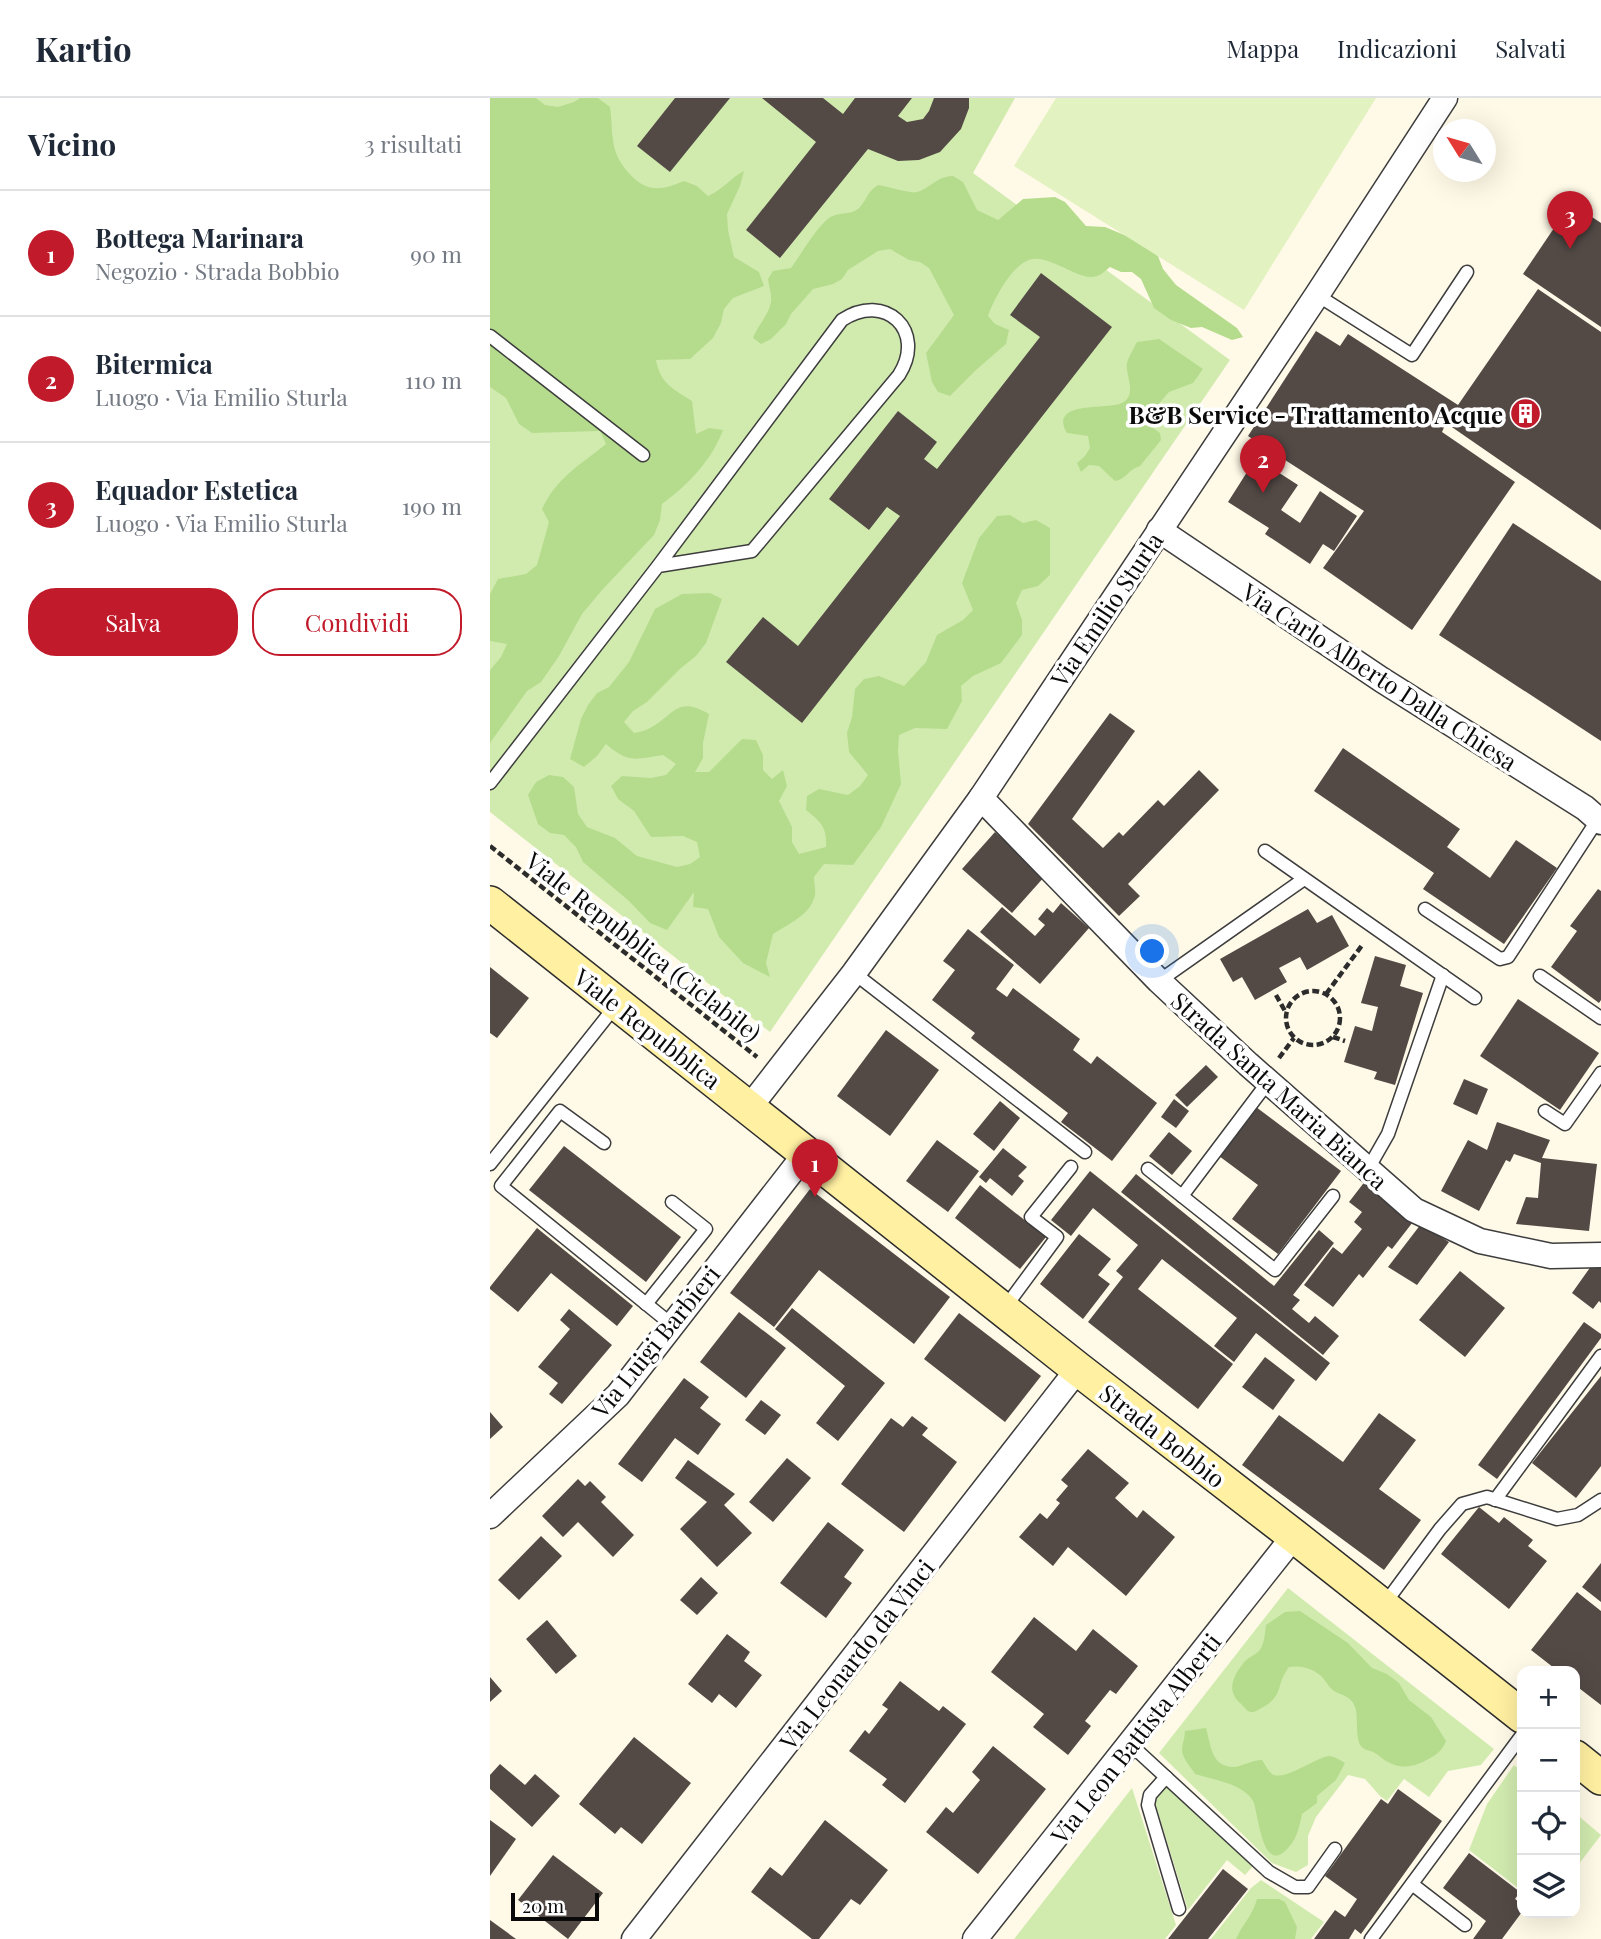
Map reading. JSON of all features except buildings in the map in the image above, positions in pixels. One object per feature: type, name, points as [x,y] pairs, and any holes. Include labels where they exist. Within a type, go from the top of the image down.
[{"type":"main road","name":"Viale Repubblica","points":[[490,902],[806,1153]]},
{"type":"main road","name":"Strada Bobbio","points":[[806,1153],[1517,1712]]},
{"type":"street","name":"Via Emilio Sturla","points":[[749,1108],[854,973],[981,798],[1317,295],[1445,98]]},
{"type":"street","name":"Via Carlo Alberto Dalla Chiesa","points":[[1159,530],[1382,680],[1600,820]]},
{"type":"street","name":"Strada Santa Maria Bianca","points":[[981,798],[1159,981],[1268,1082],[1414,1210],[1480,1241],[1551,1256],[1601,1255]]},
{"type":"street","name":"Via Luigi Barbieri","points":[[490,1516],[618,1395],[806,1153]]},
{"type":"street","name":"Via Leonardo da Vinci","points":[[634,1939],[1078,1369]]},
{"type":"street","name":"Via Leon Battista Alberti","points":[[975,1939],[1294,1536]]},
{"type":"lane","points":[[1317,295],[1412,355],[1467,272]]},
{"type":"lane","points":[[490,783],[842,320],[853,312],[866,309],[880,310],[892,315],[902,325],[908,337],[907,363],[752,551],[657,566]]},
{"type":"lane","points":[[490,336],[643,455]]},
{"type":"lane","points":[[1425,909],[1500,959],[1508,957],[1600,820]]},
{"type":"lane","points":[[1265,851],[1475,998]]},
{"type":"lane","points":[[1159,981],[1304,878]]},
{"type":"lane","points":[[854,973],[1085,1152]]},
{"type":"lane","points":[[1368,1170],[1388,1134],[1443,975]]},
{"type":"lane","points":[[1540,976],[1601,1018]]},
{"type":"lane","points":[[490,1164],[618,1004]]},
{"type":"lane","points":[[1545,1111],[1566,1124],[1601,1073]]},
{"type":"lane","points":[[1182,1196],[1268,1082]]},
{"type":"lane","points":[[604,1143],[560,1111],[501,1186],[671,1324]]},
{"type":"lane","points":[[1004,1310],[1057,1237],[1031,1217],[1070,1167]]},
{"type":"lane","points":[[1148,1169],[1275,1270],[1332,1196]]},
{"type":"lane","points":[[646,1304],[706,1229],[672,1202]]},
{"type":"lane","points":[[1495,1500],[1601,1356]]},
{"type":"lane","points":[[1383,1606],[1462,1504],[1488,1497],[1557,1519],[1578,1515],[1601,1500]]},
{"type":"lane","points":[[1371,1939],[1517,1742]]},
{"type":"lane","points":[[1130,1744],[1269,1872],[1295,1886],[1308,1887],[1335,1849]]},
{"type":"lane","points":[[1166,1777],[1150,1795],[1148,1805],[1179,1909]]},
{"type":"lane","points":[[1412,1884],[1465,1925]]},
{"type":"path","name":"Viale Repubblica (Ciclabile)","points":[[490,846],[777,1073]]},
{"type":"path","points":[[1326,994],[1375,928]]},
{"type":"path","points":[[1308,990],[1326,994],[1334,1000],[1339,1010],[1338,1029],[1333,1037],[1317,1045],[1299,1042],[1288,1031],[1285,1021],[1290,1003],[1308,990]]},
{"type":"path","points":[[1276,995],[1286,1012]]},
{"type":"path","points":[[1333,1037],[1345,1041]]},
{"type":"green space","points":[[490,98],[1015,98],[973,173],[1230,360],[770,1032],[490,812]]},
{"type":"green space","points":[[490,98],[536,98],[545,105],[558,107],[580,98],[598,98],[610,107],[614,144],[619,159],[639,183],[652,188],[667,187],[684,181],[697,186],[708,196],[744,171],[727,214],[728,230],[734,257],[759,272],[764,286],[733,298],[724,309],[721,323],[713,338],[690,359],[656,360],[664,380],[692,401],[696,434],[709,428],[723,430],[698,471],[662,504],[654,535],[582,614],[541,682],[527,691],[490,743],[490,670],[507,644],[490,641],[490,594],[498,579],[526,574],[537,565],[549,522],[542,509],[548,498],[569,473],[606,444],[600,431],[532,433],[519,424],[506,398],[490,387]]},
{"type":"green space","points":[[1056,98],[1376,98],[1244,310],[1014,166]]},
{"type":"green space","points":[[953,176],[963,182],[977,210],[998,220],[1023,199],[1055,197],[1065,202],[1086,226],[1105,227],[1134,239],[1158,256],[1163,269],[1176,285],[1237,328],[1243,337],[1232,340],[1202,327],[1191,328],[1171,320],[1154,308],[1141,279],[1132,272],[1121,272],[1110,267],[1099,275],[1087,277],[1047,261],[1034,259],[1019,266],[1012,273],[988,316],[995,324],[1009,330],[1006,344],[950,396],[938,392],[932,382],[926,353],[954,315],[929,268],[890,249],[878,251],[848,270],[842,279],[833,284],[813,289],[771,339],[761,344],[753,338],[770,307],[768,279],[773,271],[791,268],[829,218],[857,210],[878,185],[917,192],[942,178]]},
{"type":"green space","points":[[1159,339],[1203,369],[1193,383],[1169,392],[1157,406],[1151,421],[1153,428],[1160,433],[1161,440],[1140,466],[1115,481],[1099,466],[1089,465],[1081,472],[1077,463],[1090,448],[1088,436],[1067,433],[1063,423],[1066,415],[1082,408],[1115,405],[1127,399],[1130,390],[1127,363],[1130,355],[1137,342]]},
{"type":"green space","points":[[1010,515],[1023,523],[1036,520],[1050,528],[1050,575],[1038,586],[1022,590],[1016,603],[1022,620],[1022,635],[1001,663],[973,676],[961,686],[962,701],[947,729],[915,728],[899,735],[901,784],[881,827],[853,865],[824,864],[814,877],[815,895],[809,908],[773,934],[766,963],[770,977],[743,963],[719,937],[708,909],[693,907],[694,892],[667,930],[650,923],[629,901],[583,862],[576,847],[564,835],[550,833],[538,824],[528,795],[536,782],[549,775],[563,777],[574,787],[578,814],[587,827],[615,838],[637,856],[677,867],[690,864],[700,857],[697,842],[683,836],[651,837],[634,811],[618,799],[611,786],[622,776],[651,778],[666,775],[676,764],[663,755],[639,759],[627,757],[606,744],[584,767],[570,759],[581,719],[588,705],[597,693],[609,687],[629,662],[655,609],[682,594],[710,593],[722,599],[706,643],[696,656],[624,722],[634,733],[650,728],[683,707],[690,706],[709,714],[703,758],[695,772],[709,772],[742,739],[756,740],[763,755],[763,770],[772,779],[783,770],[787,786],[779,801],[792,827],[792,842],[799,854],[826,847],[822,826],[806,810],[807,796],[819,789],[848,795],[860,786],[868,775],[849,752],[847,733],[855,689],[864,679],[879,676],[904,686],[926,662],[937,635],[963,620],[973,610],[962,583],[979,538],[997,516]]},
{"type":"green space","points":[[1288,1588],[1494,1749],[1481,1765],[1448,1771],[1429,1797],[1404,1779],[1387,1801],[1365,1779],[1348,1775],[1316,1817],[1308,1836],[1308,1865],[1296,1872],[1272,1863],[1159,1753]]},
{"type":"green space","points":[[1300,1611],[1348,1643],[1372,1668],[1399,1683],[1409,1700],[1431,1717],[1446,1741],[1439,1752],[1421,1763],[1404,1767],[1392,1764],[1364,1749],[1360,1745],[1355,1707],[1351,1701],[1332,1689],[1317,1673],[1297,1666],[1289,1667],[1276,1696],[1267,1705],[1253,1712],[1240,1703],[1233,1694],[1232,1684],[1244,1663],[1261,1649],[1266,1625],[1285,1612]]},
{"type":"green space","points":[[1206,1728],[1213,1754],[1226,1766],[1234,1767],[1262,1760],[1272,1774],[1278,1776],[1324,1757],[1330,1756],[1345,1763],[1336,1780],[1317,1796],[1317,1803],[1302,1814],[1294,1840],[1284,1852],[1276,1856],[1265,1846],[1255,1806],[1248,1795],[1228,1783],[1195,1774],[1183,1756],[1185,1731]]},
{"type":"green space","points":[[1514,1765],[1517,1768],[1517,1887],[1469,1850],[1487,1804]]},
{"type":"green space","points":[[1165,1785],[1253,1866],[1245,1875],[1227,1860],[1188,1910],[1154,1799]]},
{"type":"green space","points":[[1132,1788],[1176,1925],[1165,1939],[1014,1939]]},
{"type":"green space","points":[[1580,1817],[1601,1835],[1580,1862]]},
{"type":"green space","points":[[1261,1880],[1324,1922],[1311,1939],[1211,1939],[1251,1888]]},
{"type":"green space","points":[[1257,1899],[1279,1899],[1285,1902],[1297,1927],[1295,1939],[1236,1939]]},
{"type":"place","name":"Equador Estetica","points":[[1570,249]]},
{"type":"place","name":"B&B Service - Trattamento Acque","points":[[1526,414]]},
{"type":"place","name":"Bitermica","points":[[1263,493]]},
{"type":"place","name":"Bottega Marinara","points":[[815,1197]]}]
